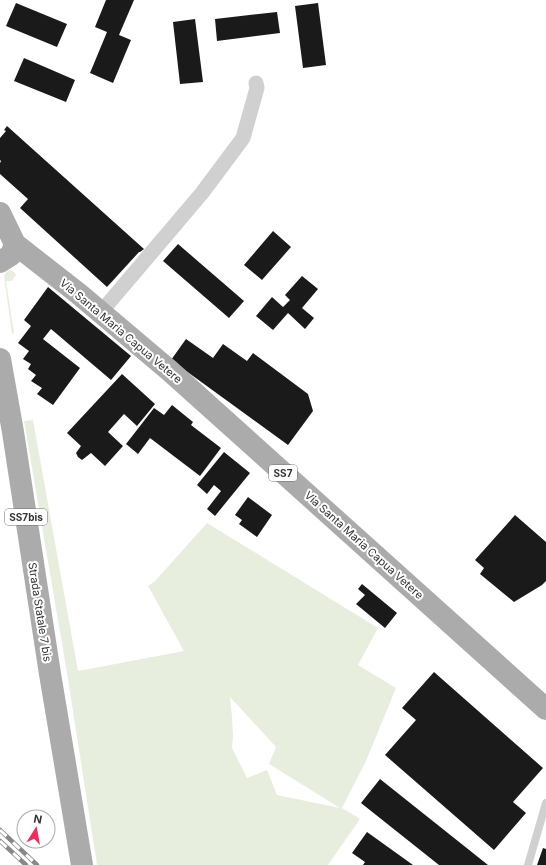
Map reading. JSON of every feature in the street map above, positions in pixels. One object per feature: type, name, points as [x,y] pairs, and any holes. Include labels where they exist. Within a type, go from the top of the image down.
[{"type":"main road","name":"SS7","points":[[0,213],[15,244]]},
{"type":"main road","points":[[0,262],[11,255],[15,244]]},
{"type":"main road","name":"Via Santa Maria Capua Vetere","points":[[15,244],[101,312],[170,371],[546,709]]},
{"type":"main road","name":"Strada Statale 7 bis","points":[[0,359],[82,865]]},
{"type":"street","points":[[101,312],[158,237],[202,193],[243,138],[257,88],[256,83]]},
{"type":"lane","points":[[528,865],[546,803]]},
{"type":"green space","points":[[10,270],[16,275],[12,281],[6,281],[14,333],[12,334],[4,276],[7,271]]},
{"type":"green space","points":[[33,420],[78,671],[184,651],[148,586],[155,581],[207,523],[378,628],[358,665],[396,688],[366,761],[342,808],[360,819],[328,865],[97,865],[67,673],[24,421]],"holes":[[[230,697],[276,747],[269,764],[340,808],[277,795],[267,770],[247,778],[232,748],[233,736]]]},
{"type":"building","points":[[106,0],[134,0],[119,35],[131,40],[113,83],[90,73],[107,32],[95,27]]},
{"type":"building","points":[[16,3],[67,24],[57,47],[6,26]]},
{"type":"building","points":[[318,3],[326,65],[303,68],[295,6]]},
{"type":"building","points":[[277,12],[280,33],[217,41],[215,19]]},
{"type":"building","points":[[195,19],[203,82],[180,84],[173,22]]},
{"type":"building","points":[[24,58],[75,80],[66,102],[14,81]]},
{"type":"building","points":[[7,126],[144,249],[139,252],[107,287],[20,208],[28,199],[0,174],[0,138],[6,131],[4,130]]},
{"type":"building","points":[[273,231],[291,247],[262,280],[244,265]]},
{"type":"building","points":[[178,244],[244,301],[229,318],[163,261]]},
{"type":"building","points":[[302,276],[318,289],[302,308],[314,318],[305,329],[288,313],[273,330],[256,316],[272,297],[283,307],[290,300],[285,295]]},
{"type":"building","points":[[48,287],[131,356],[111,380],[51,329],[43,339],[80,368],[53,405],[37,394],[42,388],[31,381],[36,375],[28,369],[31,364],[23,359],[29,351],[18,343],[31,326],[24,320]]},
{"type":"building","points":[[186,339],[213,358],[223,344],[247,361],[253,353],[308,394],[313,411],[288,445],[171,360]]},
{"type":"building","points":[[122,374],[155,404],[137,426],[124,414],[108,432],[123,446],[105,466],[91,453],[82,460],[76,453],[81,446],[67,433]]},
{"type":"building","points":[[172,405],[193,422],[191,425],[221,448],[200,476],[150,438],[138,454],[126,444],[154,408],[164,415]]},
{"type":"building","points":[[224,452],[250,473],[215,516],[207,509],[221,491],[214,485],[207,494],[197,485]]},
{"type":"building","points":[[248,497],[272,515],[257,537],[239,524],[242,520],[235,515]]},
{"type":"building","points":[[515,515],[546,542],[546,581],[514,602],[480,574],[484,568],[475,560]]},
{"type":"building","points":[[362,584],[397,613],[385,628],[356,604],[365,595],[358,589]]},
{"type":"building","points":[[434,672],[543,768],[513,802],[526,813],[494,850],[385,755],[416,720],[402,708]]},
{"type":"building","points":[[380,779],[488,865],[439,865],[361,803]]},
{"type":"building","points":[[367,832],[413,865],[363,865],[365,862],[352,853]]},
{"type":"building","points":[[543,848],[546,849],[546,865],[537,865]]},
{"type":"railway","points":[[0,830],[37,865]]},
{"type":"railway","points":[[0,841],[26,865]]}]
